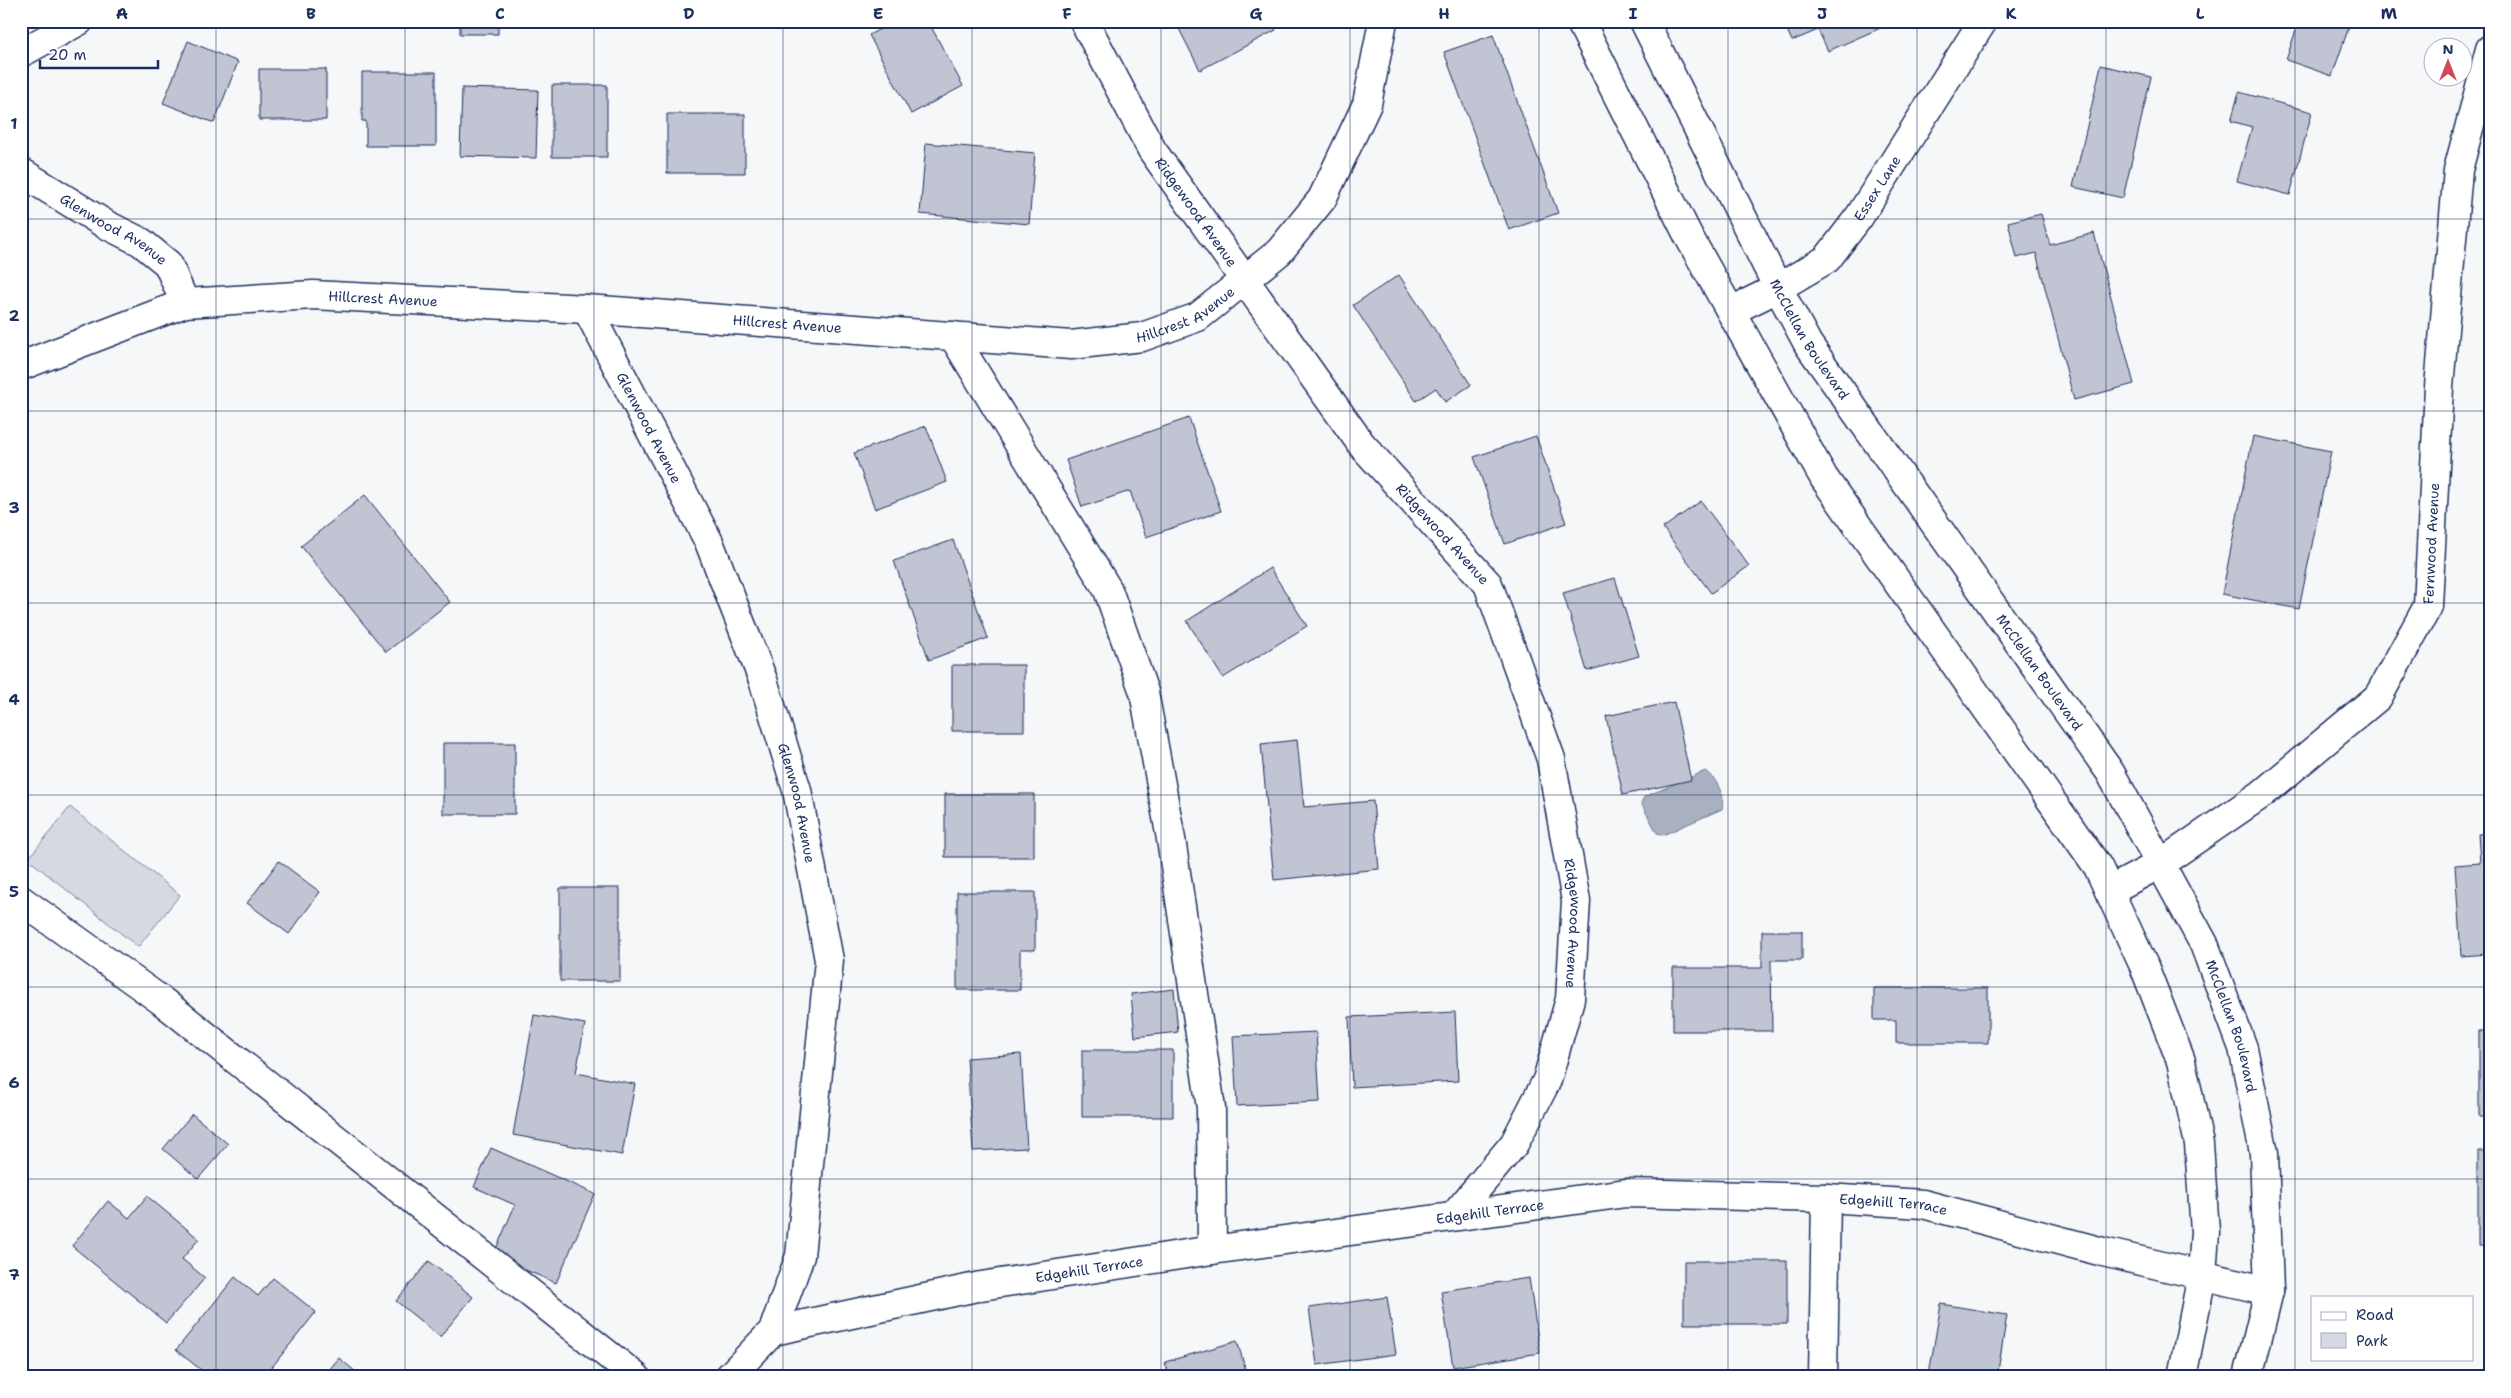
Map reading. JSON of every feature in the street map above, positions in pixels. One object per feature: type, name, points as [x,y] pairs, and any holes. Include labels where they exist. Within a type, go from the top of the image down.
[{"type":"street","points":[[21,53],[79,21]]},
{"type":"street","name":"Ridgewood Avenue","points":[[1084,21],[1152,150],[1362,444],[1488,584],[1551,759],[1576,900],[1570,999],[1548,1080],[1518,1136],[1454,1216]]},
{"type":"street","name":"Hillcrest Avenue","points":[[21,366],[185,303],[313,295],[587,309],[1071,345],[1142,337],[1198,317],[1279,252],[1322,199],[1367,104],[1383,21]]},
{"type":"street","points":[[1580,21],[1689,237],[1824,478],[2098,867],[2144,966],[2181,1062],[2198,1144],[2205,1232],[2202,1275],[2182,1377]]},
{"type":"street","name":"McClellan Boulevard","points":[[1644,21],[1808,344],[2110,772],[2204,944],[2242,1048],[2264,1153],[2270,1291],[2248,1377]]},
{"type":"street","name":"Essex Lane","points":[[1730,311],[1778,288],[1828,259],[1859,217],[1983,21]]},
{"type":"street","name":"Fernwood Avenue","points":[[2109,891],[2160,864],[2262,794],[2378,697],[2428,606],[2439,387],[2458,170],[2490,49]]},
{"type":"street","name":"Glenwood Avenue","points":[[21,172],[106,224],[141,242],[168,264],[185,303]]},
{"type":"street","name":"Glenwood Avenue","points":[[587,309],[710,542],[763,680],[797,790],[829,960],[800,1256],[773,1331]]},
{"type":"street","points":[[953,336],[1108,590],[1144,692],[1171,839],[1211,1108],[1212,1250]]},
{"type":"street","points":[[21,900],[162,1001],[636,1377]]},
{"type":"street","name":"Edgehill Terrace","points":[[773,1331],[981,1286],[1212,1250],[1626,1193],[1826,1198],[1923,1204],[2270,1291]]},
{"type":"street","points":[[1823,1377],[1826,1198]]},
{"type":"street","points":[[729,1377],[773,1331]]},
{"type":"green space","points":[[70,807],[180,895],[138,947],[28,859]]},
{"type":"water","points":[[1705,771],[1719,787],[1723,804],[1722,809],[1663,835],[1657,833],[1641,803],[1644,797]]},
{"type":"building","points":[[460,21],[498,21],[498,34],[460,34]]},
{"type":"building","points":[[895,21],[928,21],[963,86],[911,114],[869,35]]},
{"type":"building","points":[[1175,21],[1272,21],[1276,30],[1200,70]]},
{"type":"building","points":[[1783,21],[1883,21],[1885,26],[1828,51],[1818,30],[1792,41]]},
{"type":"building","points":[[2299,21],[2351,21],[2332,76],[2286,60]]},
{"type":"building","points":[[1493,35],[1558,213],[1509,230],[1444,52]]},
{"type":"building","points":[[188,41],[238,62],[214,123],[163,103]]},
{"type":"building","points":[[2101,65],[2151,77],[2123,198],[2073,187]]},
{"type":"building","points":[[259,69],[326,69],[326,120],[259,120]]},
{"type":"building","points":[[362,72],[436,72],[436,146],[366,146],[366,121],[362,121]]},
{"type":"building","points":[[552,85],[607,85],[607,157],[552,157]]},
{"type":"building","points":[[462,88],[538,90],[536,158],[460,156]]},
{"type":"building","points":[[2239,92],[2312,112],[2290,195],[2237,181],[2252,127],[2231,121]]},
{"type":"building","points":[[667,114],[745,114],[745,173],[667,173]]},
{"type":"building","points":[[926,143],[1035,153],[1029,224],[920,214]]},
{"type":"building","points":[[2041,214],[2050,245],[2094,233],[2134,384],[2074,400],[2036,253],[2017,258],[2008,222]]},
{"type":"building","points":[[1399,275],[1471,385],[1445,402],[1436,388],[1416,401],[1353,305]]},
{"type":"building","points":[[1189,418],[1221,511],[1146,537],[1130,491],[1082,507],[1066,460]]},
{"type":"building","points":[[926,426],[947,482],[875,509],[854,453]]},
{"type":"building","points":[[1536,436],[1566,523],[1505,544],[1474,457]]},
{"type":"building","points":[[2253,436],[2331,451],[2299,609],[2222,594]]},
{"type":"building","points":[[365,495],[450,602],[386,652],[301,546]]},
{"type":"building","points":[[1701,501],[1749,566],[1711,593],[1663,528]]},
{"type":"building","points":[[953,540],[988,638],[929,660],[894,561]]},
{"type":"building","points":[[1270,568],[1307,626],[1223,678],[1187,621]]},
{"type":"building","points":[[1615,578],[1639,656],[1587,671],[1563,593]]},
{"type":"building","points":[[952,665],[1024,665],[1024,731],[952,731]]},
{"type":"building","points":[[1674,702],[1691,780],[1623,795],[1606,716]]},
{"type":"building","points":[[1297,740],[1304,807],[1373,801],[1379,869],[1274,880],[1261,744]]},
{"type":"building","points":[[443,743],[515,743],[515,814],[443,814]]},
{"type":"building","points":[[945,794],[1034,794],[1034,857],[945,857]]},
{"type":"building","points":[[2490,833],[2490,954],[2461,956],[2455,865],[2480,863],[2478,834]]},
{"type":"building","points":[[279,861],[320,892],[289,934],[247,903]]},
{"type":"building","points":[[560,888],[620,888],[620,981],[560,981]]},
{"type":"building","points":[[957,892],[1035,892],[1035,950],[1020,950],[1020,990],[957,990]]},
{"type":"building","points":[[1762,931],[1802,931],[1802,960],[1771,960],[1772,1031],[1673,1031],[1673,968],[1762,968]]},
{"type":"building","points":[[1874,988],[1988,988],[1988,1043],[1896,1043],[1896,1020],[1874,1020]]},
{"type":"building","points":[[1174,989],[1178,1032],[1135,1037],[1131,994]]},
{"type":"building","points":[[1455,1012],[1458,1081],[1352,1087],[1349,1017]]},
{"type":"building","points":[[534,1015],[585,1024],[576,1073],[635,1084],[622,1155],[513,1135]]},
{"type":"building","points":[[2479,1031],[2490,1031],[2490,1117],[2479,1117]]},
{"type":"building","points":[[1316,1032],[1320,1102],[1237,1106],[1233,1036]]},
{"type":"building","points":[[1082,1050],[1173,1050],[1173,1117],[1082,1117]]},
{"type":"building","points":[[1021,1054],[1027,1148],[973,1151],[967,1058]]},
{"type":"building","points":[[192,1114],[228,1144],[198,1179],[163,1149]]},
{"type":"building","points":[[491,1148],[595,1194],[556,1283],[493,1256],[515,1205],[474,1187]]},
{"type":"building","points":[[2478,1151],[2490,1151],[2490,1246],[2478,1246]]},
{"type":"building","points":[[147,1196],[199,1239],[182,1259],[205,1278],[166,1323],[72,1246],[108,1201],[129,1218]]},
{"type":"building","points":[[429,1261],[473,1297],[440,1337],[396,1301]]},
{"type":"building","points":[[1684,1261],[1787,1261],[1787,1324],[1684,1324]]},
{"type":"building","points":[[235,1277],[258,1296],[273,1278],[316,1312],[264,1377],[210,1377],[176,1350]]},
{"type":"building","points":[[1529,1278],[1540,1353],[1453,1367],[1441,1291]]},
{"type":"building","points":[[1387,1297],[1396,1354],[1317,1365],[1309,1308]]},
{"type":"building","points":[[1941,1304],[2007,1315],[1997,1377],[1945,1377],[1929,1374]]},
{"type":"building","points":[[1237,1341],[1248,1377],[1169,1377],[1165,1362]]},
{"type":"building","points":[[339,1358],[362,1377],[323,1377]]}]
